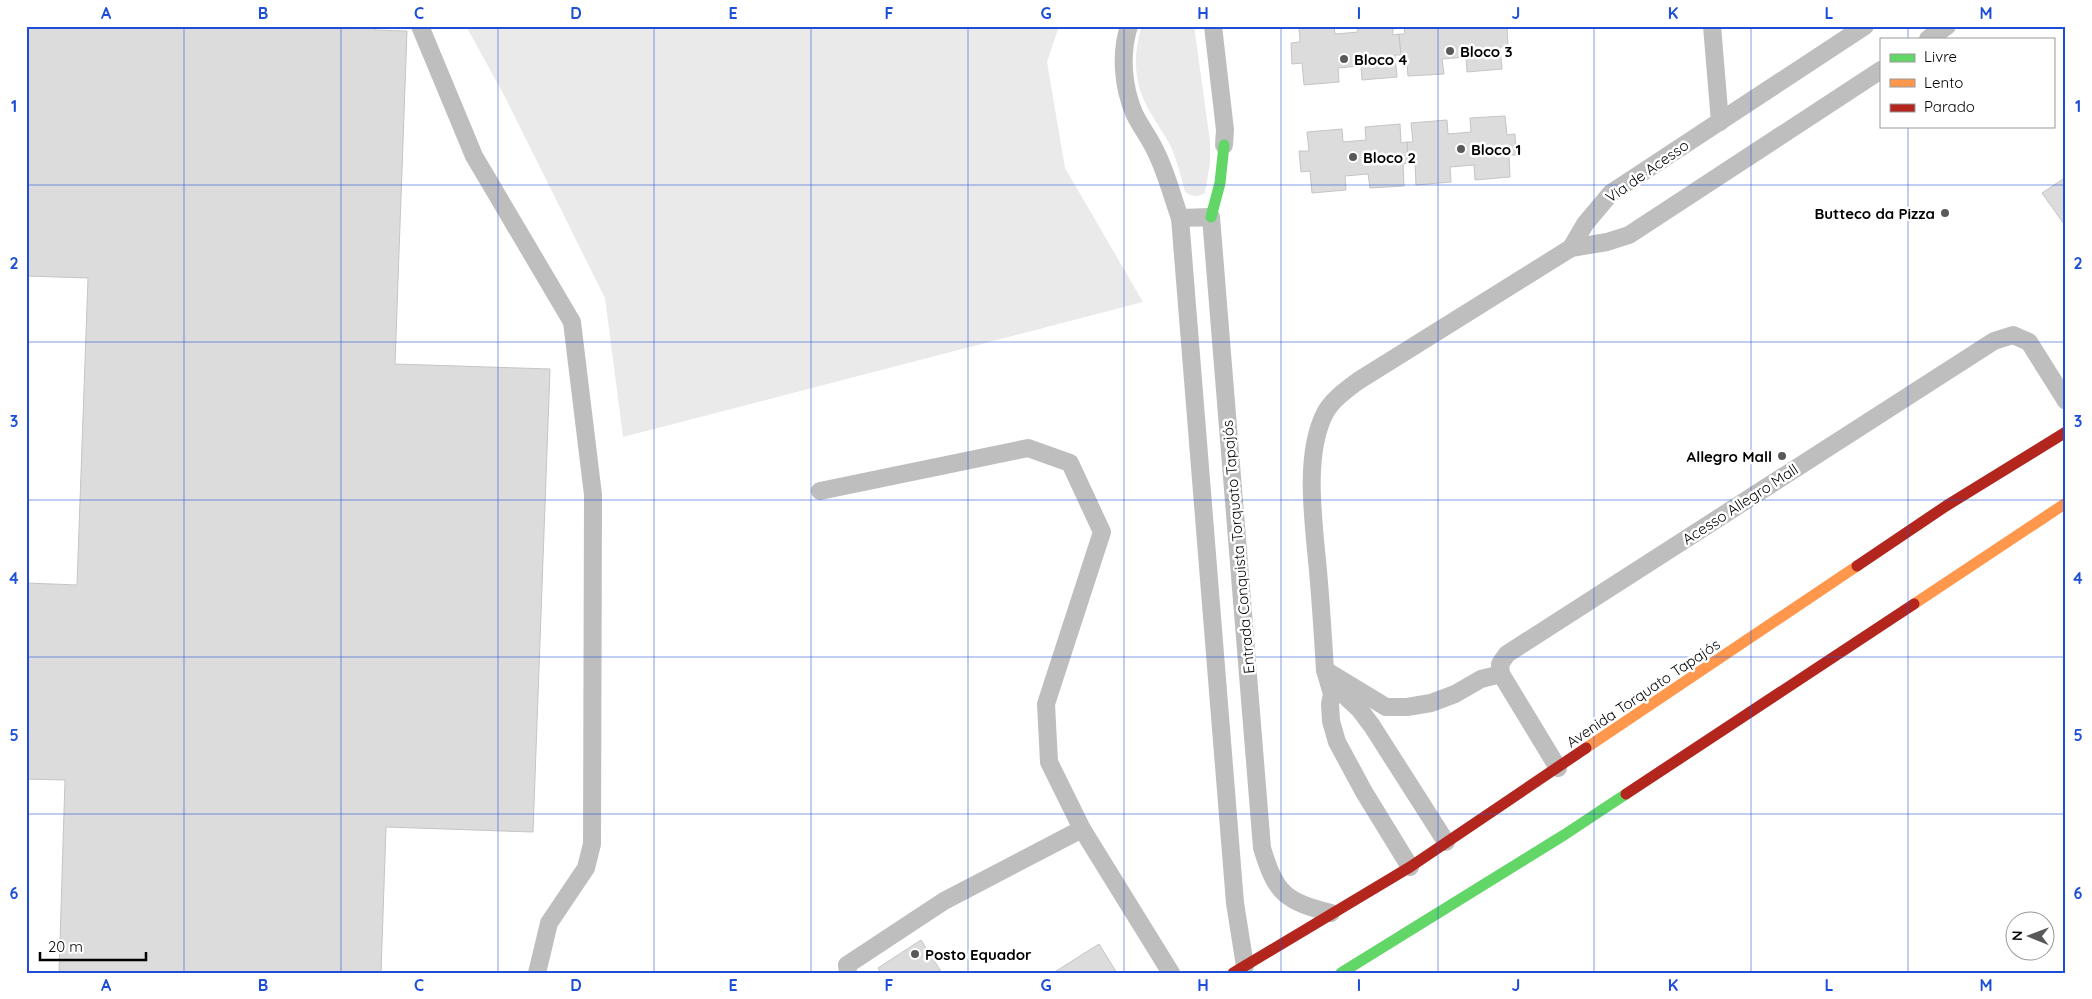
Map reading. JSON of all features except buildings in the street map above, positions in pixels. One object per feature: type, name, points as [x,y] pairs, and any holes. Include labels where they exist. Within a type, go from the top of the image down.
[{"type":"main road","name":"Entrada Conquista Torquato Tapajós","points":[[1211,216],[1220,184],[1224,145]]},
{"type":"main road","name":"Avenida Torquato Tapajós","points":[[1239,969],[1410,867],[1946,506],[2066,432]]},
{"type":"main road","points":[[1340,973],[1564,835],[2066,503]]},
{"type":"lane","points":[[420,26],[474,156],[572,322],[593,495],[592,844],[586,868],[550,923],[538,973]]},
{"type":"lane","points":[[1129,26],[1124,52],[1124,74],[1128,94],[1135,113],[1164,169],[1180,218],[1239,969]]},
{"type":"lane","points":[[1213,26],[1225,130],[1224,145]]},
{"type":"lane","points":[[1712,26],[1720,122]]},
{"type":"lane","name":"Via de Acesso","points":[[1571,248],[1585,224],[1611,193],[1865,26]]},
{"type":"lane","points":[[1929,38],[1947,26]]},
{"type":"lane","points":[[1410,867],[1364,792],[1337,742],[1331,721],[1330,704],[1332,694],[1326,670],[1313,487],[1314,451],[1318,430],[1326,411],[1358,381],[1571,248],[1607,242],[1629,234],[1880,71]]},
{"type":"lane","points":[[1180,218],[1211,216]]},
{"type":"lane","name":"Entrada Conquista Torquato Tapajós","points":[[1211,216],[1262,848],[1274,880],[1283,894],[1305,906],[1331,913]]},
{"type":"lane","name":"Acesso Allegro Mall","points":[[1501,674],[1500,664],[1508,654],[1994,340],[2013,335],[2029,342],[2066,401]]},
{"type":"lane","points":[[820,492],[1028,448],[1070,463],[1102,532],[1046,704],[1049,762],[1082,829],[1171,973]]},
{"type":"lane","points":[[1326,670],[1386,706],[1407,707],[1430,703],[1456,694],[1481,678],[1501,674],[1558,768]]},
{"type":"lane","points":[[1332,694],[1343,694],[1360,710],[1409,782],[1446,842]]},
{"type":"lane","points":[[844,970],[944,901],[1082,829]]},
{"type":"shaded area","points":[[466,26],[1059,26],[1047,62],[1065,168],[1143,302],[623,437],[605,298],[505,97]]},
{"type":"shaded area","points":[[1142,26],[1194,26],[1210,141],[1210,163],[1205,193],[1200,195],[1193,196],[1185,192],[1170,145],[1150,112],[1141,91],[1136,70],[1136,59]]},
{"type":"traffic: fast","points":[[1211,217],[1220,183],[1224,145]]},
{"type":"traffic: fast","points":[[1341,973],[1564,835],[1626,794]]},
{"type":"traffic: slow","points":[[1914,604],[2066,503]]},
{"type":"traffic: slow","points":[[1586,748],[1857,566]]},
{"type":"traffic: jam","points":[[1857,566],[1946,506],[2066,432]]},
{"type":"traffic: jam","points":[[1626,794],[1914,604]]},
{"type":"traffic: jam","points":[[1233,973],[1410,867],[1586,748]]},
{"type":"place","name":"Bloco 3","points":[[1450,51]]},
{"type":"place","name":"Bloco 4","points":[[1344,59]]},
{"type":"place","name":"Bloco 1","points":[[1461,149]]},
{"type":"place","name":"Bloco 2","points":[[1353,157]]},
{"type":"place","name":"Butteco da Pizza","points":[[1945,213]]},
{"type":"place","name":"Allegro Mall","points":[[1782,456]]},
{"type":"place","name":"Posto Equador","points":[[915,954]]}]
